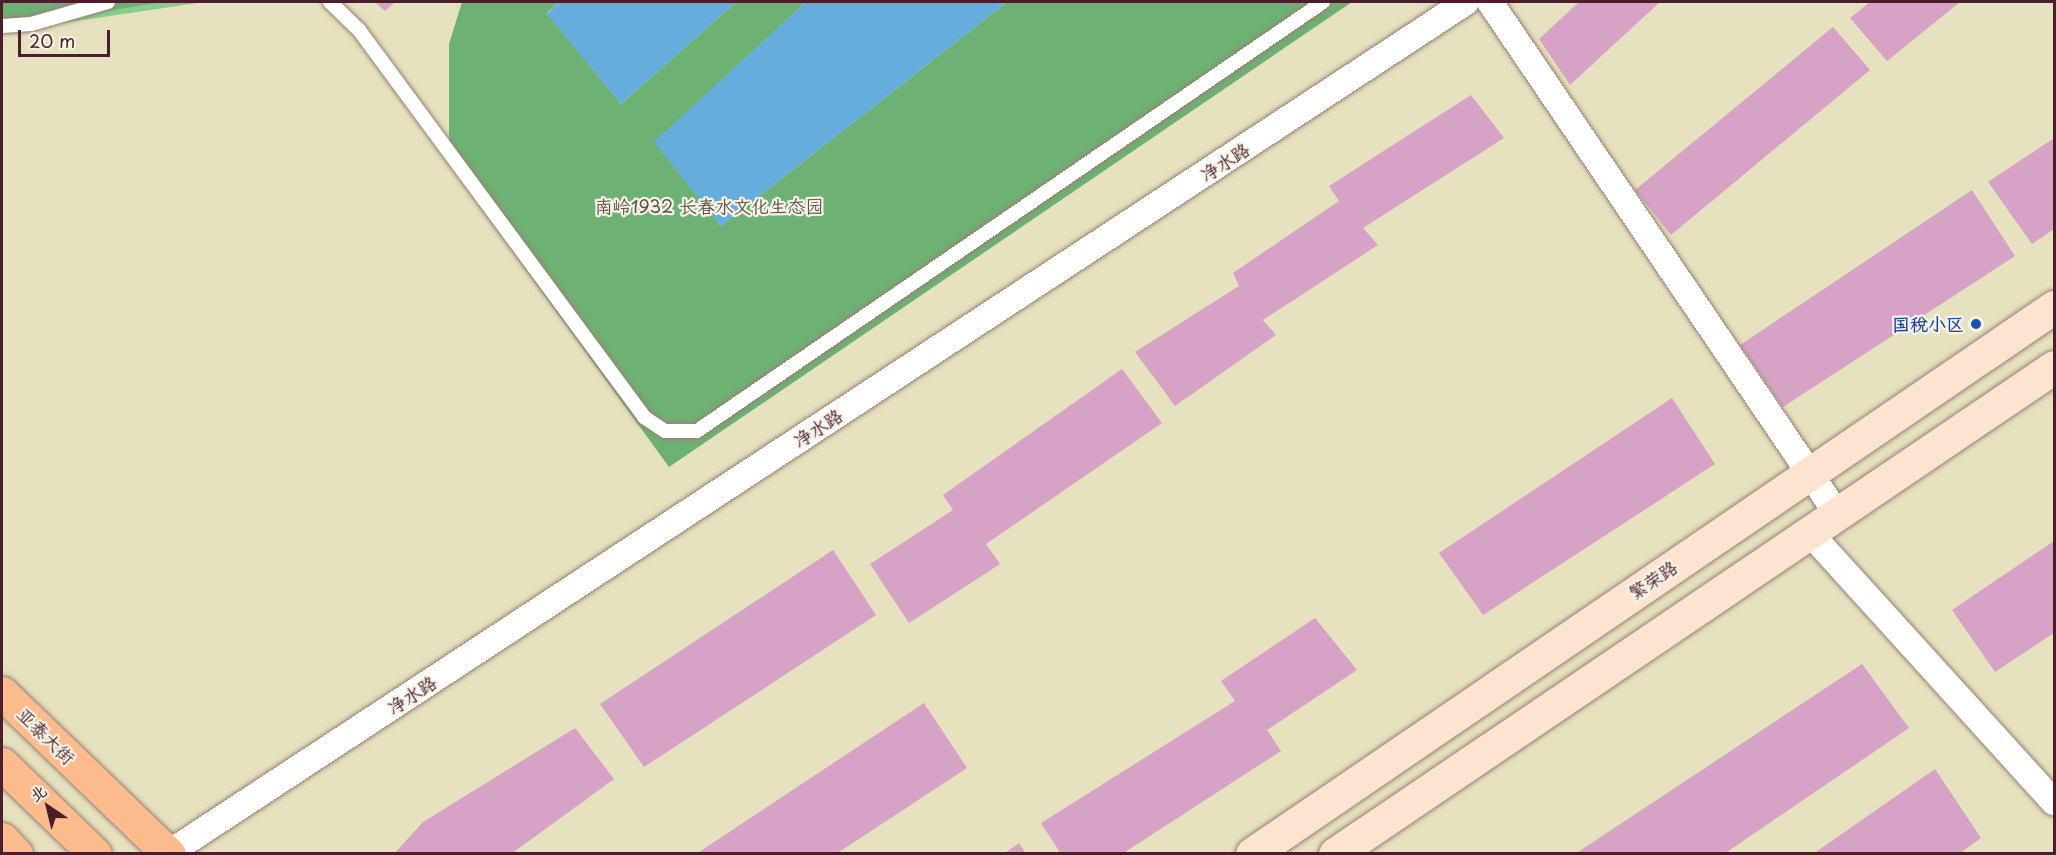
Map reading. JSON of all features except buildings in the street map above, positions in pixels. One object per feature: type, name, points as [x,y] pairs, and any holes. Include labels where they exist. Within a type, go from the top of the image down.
[{"type":"main road","name":"繁荣路","points":[[1252,854],[2055,307]]},
{"type":"main road","points":[[1335,854],[1836,512],[2055,367]]},
{"type":"main road","name":"亚泰大街","points":[[2,693],[169,853]]},
{"type":"main road","points":[[2,764],[95,854]]},
{"type":"main road","points":[[2,839],[16,854]]},
{"type":"street","name":"净水路","points":[[169,853],[1466,2]]},
{"type":"street","points":[[1490,2],[1836,512]]},
{"type":"street","points":[[1808,531],[2055,802]]},
{"type":"lane","points":[[2,26],[32,24],[108,2]]},
{"type":"lane","points":[[330,2],[358,30],[644,417],[665,431],[697,431],[1323,2]]},
{"type":"green space","points":[[2,2],[204,2],[2,32]]},
{"type":"green space","points":[[2,2],[164,2],[2,27]]},
{"type":"green space","name":"南岭1932 长春水文化生态园","points":[[462,2],[559,2],[547,13],[621,104],[736,2],[806,2],[655,142],[721,226],[1007,2],[1352,2],[669,467],[449,164],[449,44]]},
{"type":"water","points":[[559,2],[736,2],[621,104],[547,14]]},
{"type":"water","points":[[806,2],[1007,2],[721,226],[654,142]]},
{"type":"place","name":"国税小区","points":[[1976,324]]}]
